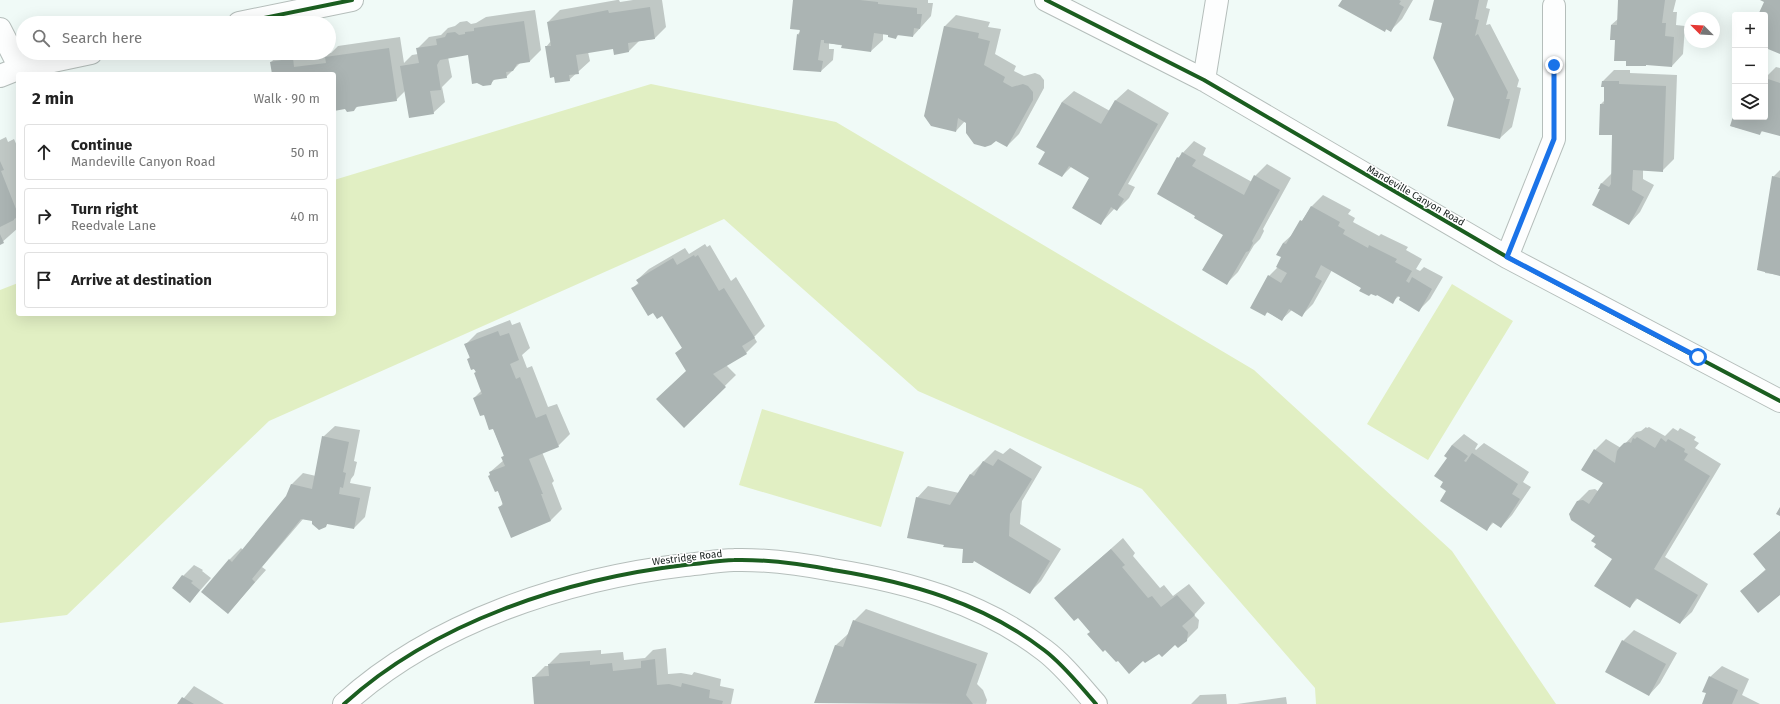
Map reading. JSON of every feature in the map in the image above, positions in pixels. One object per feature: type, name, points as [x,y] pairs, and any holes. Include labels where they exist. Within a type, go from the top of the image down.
[{"type":"street","points":[[273,16],[352,0]]},
{"type":"street","name":"Mandeville Canyon Road","points":[[1046,0],[1204,80],[1507,257],[1780,401]]},
{"type":"street","points":[[1204,80],[1217,0]]},
{"type":"street","points":[[1507,257],[1554,139],[1554,6]]},
{"type":"street","points":[[0,29],[20,68]]},
{"type":"street","points":[[0,76],[20,68],[58,60]]},
{"type":"street","name":"Westridge Road","points":[[344,704],[355,694],[415,651],[485,616],[574,585],[654,569],[733,560],[776,561],[868,576],[919,588],[964,604],[1005,624],[1046,651],[1070,674],[1096,704]]},
{"type":"green space","points":[[651,84],[836,122],[1254,370],[1452,551],[1556,704],[1316,704],[1315,688],[1142,489],[918,391],[724,219],[269,421],[67,615],[0,623],[0,290],[16,284],[16,316],[336,316],[336,179]]},
{"type":"green space","points":[[1452,284],[1513,321],[1428,460],[1367,424]]},
{"type":"green space","points":[[762,409],[904,452],[881,527],[739,485]]},
{"type":"building","points":[[793,0],[860,0],[878,2],[878,4],[917,8],[917,14],[922,14],[920,29],[914,28],[913,37],[897,35],[896,39],[888,37],[888,35],[874,33],[871,52],[841,48],[842,45],[824,43],[824,40],[821,40],[818,60],[823,61],[821,72],[793,70],[797,34],[799,35],[800,30],[790,29]]},
{"type":"building","points":[[1342,0],[1399,0],[1401,1],[1399,4],[1404,7],[1391,32],[1386,29],[1385,32],[1338,6]]},
{"type":"building","points":[[1434,0],[1479,0],[1475,19],[1479,20],[1475,36],[1478,34],[1508,92],[1506,99],[1510,99],[1500,139],[1447,126],[1454,99],[1433,58],[1442,23],[1429,20]]},
{"type":"building","points":[[1618,0],[1665,0],[1662,23],[1666,23],[1665,36],[1674,37],[1672,67],[1646,65],[1626,66],[1626,61],[1614,61],[1615,40],[1610,40],[1611,25],[1617,25]]},
{"type":"building","points":[[1760,0],[1780,0],[1780,54],[1768,49],[1768,12],[1759,12],[1764,2]]},
{"type":"building","points":[[650,7],[655,39],[628,43],[629,52],[614,55],[613,49],[576,55],[579,74],[569,75],[570,81],[555,83],[554,77],[550,78],[545,46],[551,46],[547,22],[608,10],[609,13]]},
{"type":"building","points":[[524,21],[530,62],[517,64],[513,71],[506,72],[507,78],[493,80],[491,85],[483,86],[477,83],[472,84],[468,55],[440,60],[437,65],[441,90],[430,91],[434,114],[409,118],[400,66],[419,63],[416,48],[437,45],[436,39],[445,37],[447,33],[455,32],[459,35],[465,34],[465,32],[474,31],[474,28]]},
{"type":"building","points":[[944,26],[979,33],[978,38],[990,41],[984,65],[1005,77],[1003,82],[1012,87],[1023,84],[1028,86],[1033,92],[1033,100],[1007,147],[996,141],[985,147],[974,144],[966,133],[966,123],[958,118],[956,132],[931,126],[924,116]]},
{"type":"building","points":[[389,48],[397,101],[356,107],[354,111],[347,112],[345,109],[336,111],[336,72],[272,72],[270,62],[293,60],[294,67],[326,63],[326,60],[336,60],[336,55]]},
{"type":"building","points":[[1768,79],[1780,83],[1780,136],[1761,131],[1760,135],[1730,126],[1732,120],[1768,120]]},
{"type":"building","points":[[1602,81],[1619,81],[1619,84],[1666,86],[1663,172],[1633,170],[1632,190],[1644,197],[1629,225],[1592,205],[1600,189],[1598,189],[1601,183],[1609,187],[1611,184],[1612,135],[1599,135],[1600,104],[1604,104],[1604,87],[1601,87]]},
{"type":"building","points":[[1115,100],[1158,124],[1118,195],[1124,199],[1117,211],[1111,207],[1101,225],[1072,208],[1089,178],[1069,166],[1062,177],[1038,164],[1045,152],[1036,147],[1062,102],[1101,124]]},
{"type":"building","points":[[1182,152],[1196,160],[1192,166],[1244,195],[1254,175],[1280,190],[1252,241],[1253,243],[1249,251],[1246,252],[1227,285],[1202,270],[1223,235],[1194,218],[1195,216],[1157,194],[1177,157],[1179,158]]},
{"type":"building","points":[[0,161],[4,170],[1,171],[16,209],[16,218],[0,227]]},
{"type":"building","points":[[1772,176],[1780,178],[1780,276],[1757,270]]},
{"type":"building","points":[[1311,206],[1340,222],[1338,226],[1345,230],[1343,234],[1368,248],[1369,245],[1397,259],[1395,262],[1412,271],[1406,281],[1409,283],[1412,277],[1432,289],[1419,312],[1399,300],[1400,297],[1397,296],[1393,304],[1377,295],[1371,294],[1369,296],[1359,291],[1361,288],[1321,265],[1315,277],[1322,281],[1302,317],[1289,309],[1282,321],[1267,312],[1265,316],[1250,308],[1268,275],[1281,283],[1287,273],[1276,267],[1281,257],[1276,255],[1283,243],[1286,244],[1300,220],[1302,221]]},
{"type":"building","points":[[0,234],[4,243],[0,245]]},
{"type":"building","points":[[694,255],[695,257],[698,255],[719,291],[724,288],[755,338],[742,346],[747,354],[713,374],[726,387],[684,428],[656,399],[686,371],[675,353],[682,348],[662,316],[657,319],[653,313],[648,316],[631,288],[639,284],[636,280],[673,258],[677,265]]},
{"type":"building","points":[[498,331],[500,336],[509,333],[519,360],[510,364],[516,379],[520,377],[536,418],[546,414],[559,447],[529,459],[543,494],[541,494],[551,521],[511,538],[498,507],[503,505],[498,491],[495,492],[488,476],[490,475],[489,472],[505,466],[501,457],[504,456],[493,429],[489,430],[484,415],[480,416],[473,398],[482,394],[474,373],[476,372],[474,369],[471,370],[467,359],[470,358],[464,344]]},
{"type":"building","points":[[322,436],[349,442],[343,472],[346,473],[343,488],[340,487],[339,494],[360,498],[354,529],[327,524],[326,527],[319,530],[312,524],[312,521],[301,519],[252,579],[255,582],[228,614],[201,592],[229,559],[232,562],[286,496],[291,484],[312,489]]},
{"type":"building","points":[[1637,437],[1655,448],[1661,438],[1666,442],[1668,439],[1685,449],[1684,452],[1688,454],[1684,460],[1710,476],[1654,569],[1698,595],[1680,624],[1636,598],[1630,608],[1594,586],[1612,559],[1594,547],[1596,544],[1591,541],[1595,536],[1571,520],[1569,514],[1577,501],[1583,500],[1589,504],[1603,483],[1581,470],[1594,449],[1615,463],[1617,451],[1620,447],[1624,443],[1631,443],[1633,438],[1635,439]]},
{"type":"building","points":[[1452,445],[1468,456],[1464,461],[1466,462],[1472,453],[1518,484],[1512,494],[1520,499],[1501,528],[1492,522],[1487,531],[1440,501],[1446,491],[1440,487],[1443,482],[1434,476],[1447,458],[1444,456]]},
{"type":"building","points":[[998,459],[1032,479],[1010,514],[1009,536],[1050,561],[1030,594],[974,561],[973,563],[962,563],[963,549],[943,547],[944,545],[907,538],[916,497],[950,505],[970,474],[974,476],[983,461],[993,466]]},
{"type":"building","points":[[1780,507],[1780,516],[1776,514]]},
{"type":"building","points":[[1780,531],[1780,595],[1758,613],[1740,591],[1766,570],[1753,554]]},
{"type":"building","points":[[1111,549],[1125,565],[1122,567],[1148,598],[1152,596],[1161,607],[1177,595],[1195,615],[1182,626],[1188,632],[1187,641],[1178,648],[1175,645],[1162,657],[1159,654],[1145,663],[1143,661],[1129,674],[1118,661],[1116,662],[1105,650],[1103,652],[1087,634],[1090,632],[1078,618],[1074,621],[1054,598]]},
{"type":"building","points":[[182,575],[193,581],[191,583],[200,590],[190,603],[172,588]]},
{"type":"building","points":[[853,620],[977,664],[966,695],[973,704],[814,703],[835,645],[843,647]]},
{"type":"building","points":[[1622,640],[1666,664],[1649,696],[1605,672]]},
{"type":"building","points":[[655,659],[657,685],[669,684],[681,687],[682,683],[710,690],[709,698],[723,701],[722,704],[534,704],[532,677],[549,676],[548,664],[590,661],[590,665],[612,663],[613,671],[641,668],[641,661]]},
{"type":"building","points":[[1709,676],[1738,690],[1732,704],[1702,704],[1706,693],[1702,692]]},
{"type":"building","points":[[182,697],[194,704],[177,704]]},
{"type":"cycle path","points":[[273,16],[352,0]]},
{"type":"cycle path","points":[[1046,0],[1204,80],[1507,257],[1780,401]]},
{"type":"cycle path","points":[[344,704],[380,675],[419,650],[460,628],[504,609],[594,581],[685,565],[747,560],[797,564],[861,575],[917,588],[970,607],[996,619],[1044,650],[1065,669],[1096,704]]},
{"type":"route","points":[[1554,65],[1554,139],[1507,257],[1698,357]]}]
